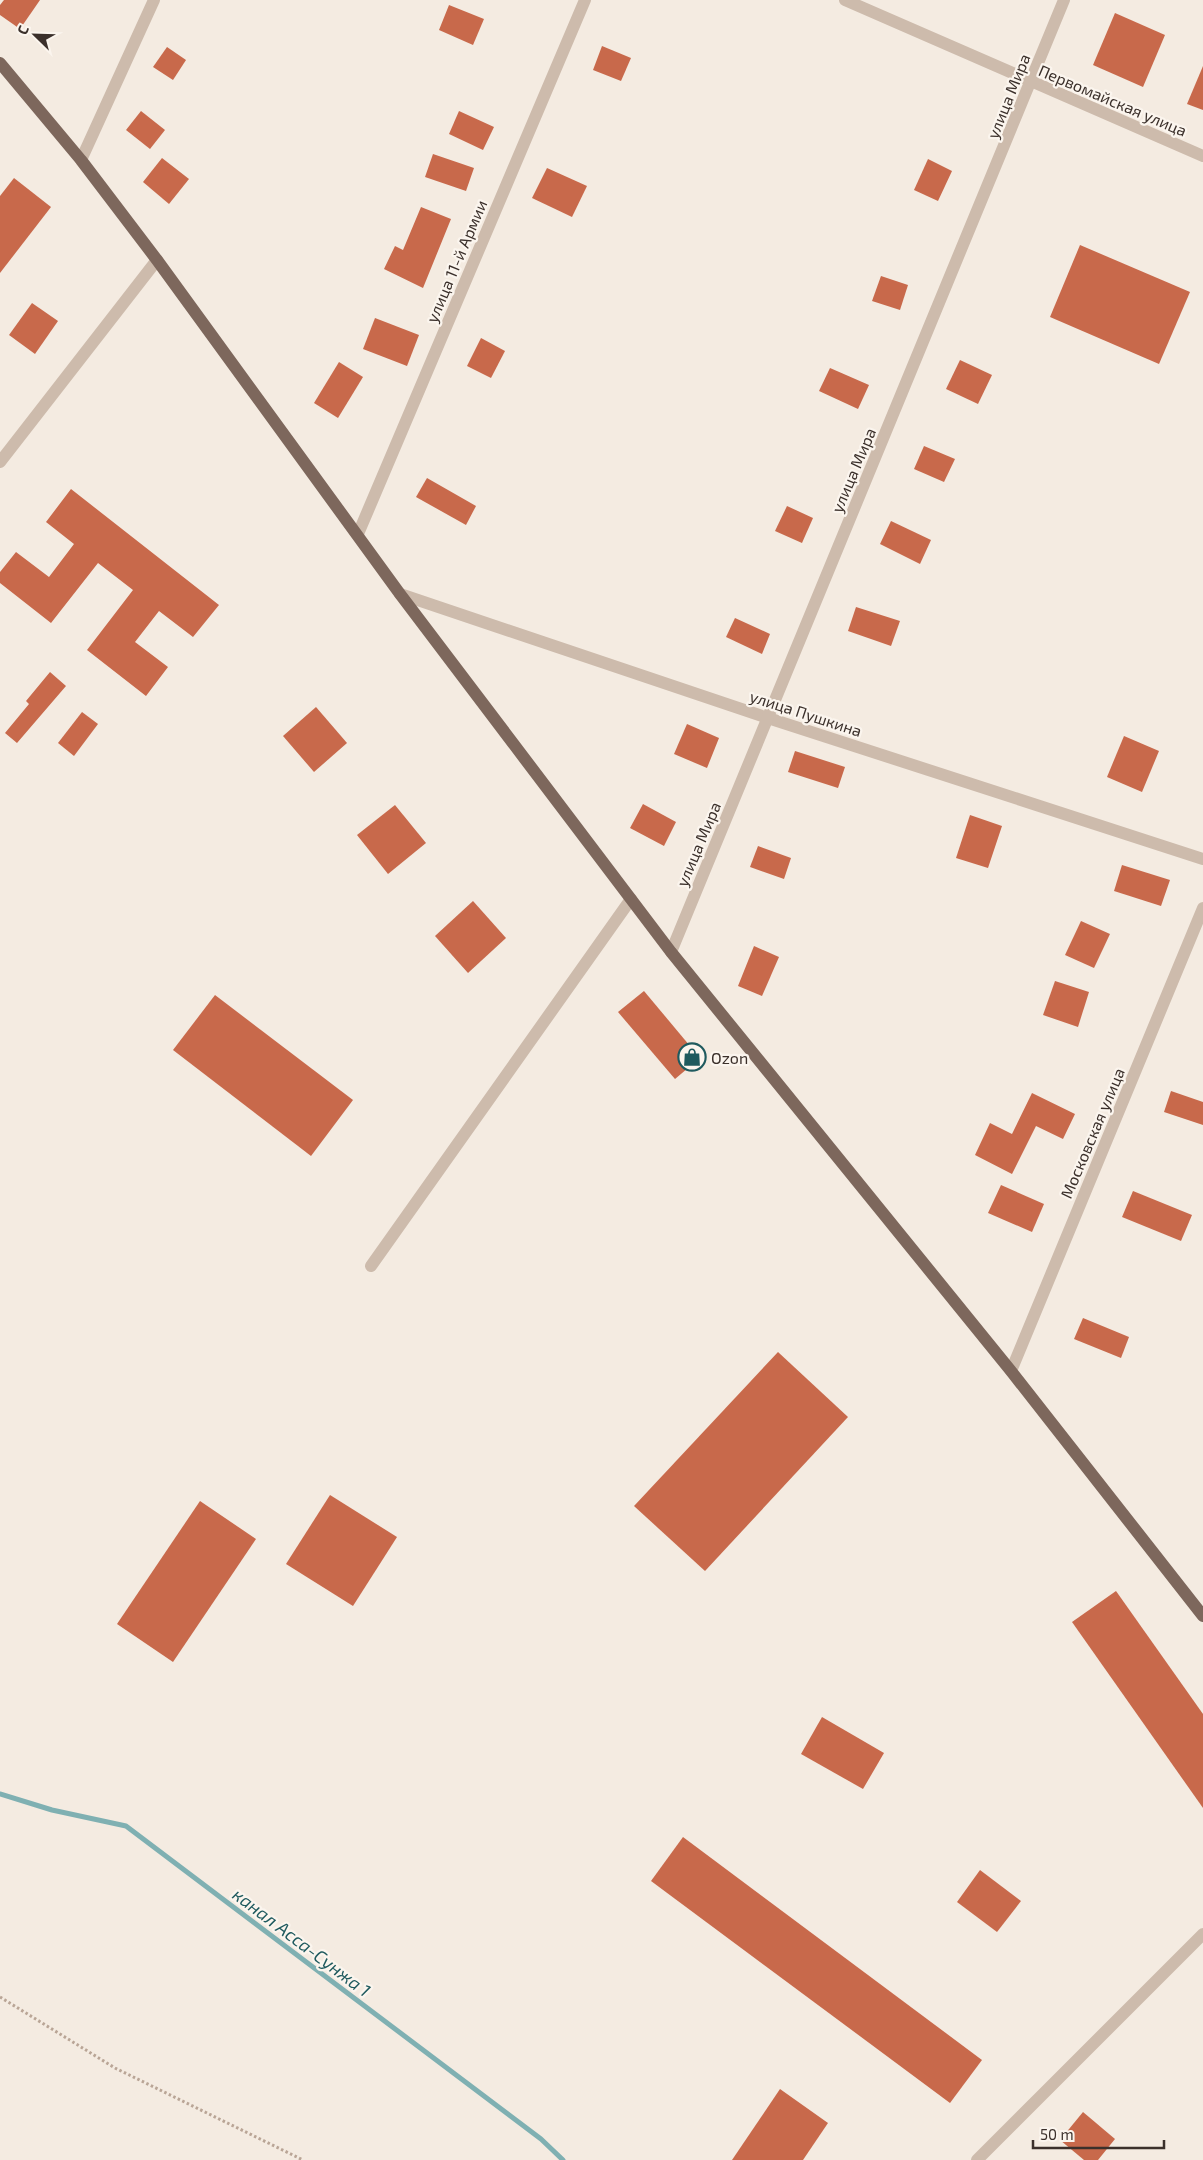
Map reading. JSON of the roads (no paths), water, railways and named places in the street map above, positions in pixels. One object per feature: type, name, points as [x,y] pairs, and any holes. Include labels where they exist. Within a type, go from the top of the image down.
[{"type":"main road","points":[[0,63],[81,160],[157,260],[400,594],[671,952],[1011,1371],[1203,1616]]},
{"type":"street","points":[[81,160],[154,0]]},
{"type":"street","name":"улица 11-й Армии","points":[[358,534],[585,0]]},
{"type":"street","name":"Первомайская улица","points":[[845,0],[1203,156]]},
{"type":"street","name":"улица Мира","points":[[671,952],[1032,82],[1064,0]]},
{"type":"street","points":[[0,462],[157,260]]},
{"type":"street","name":"улица Пушкина","points":[[400,594],[768,718],[1203,859]]},
{"type":"street","points":[[371,1266],[631,899]]},
{"type":"street","name":"Московская улица","points":[[1011,1371],[1203,908]]},
{"type":"street","points":[[977,2160],[1203,1934]]},
{"type":"waterway","name":"канал Асса-Сунжа 1","points":[[0,1794],[52,1810],[126,1826],[541,2139],[563,2160]]},
{"type":"place","name":"Ozon","points":[[692,1057]]}]
